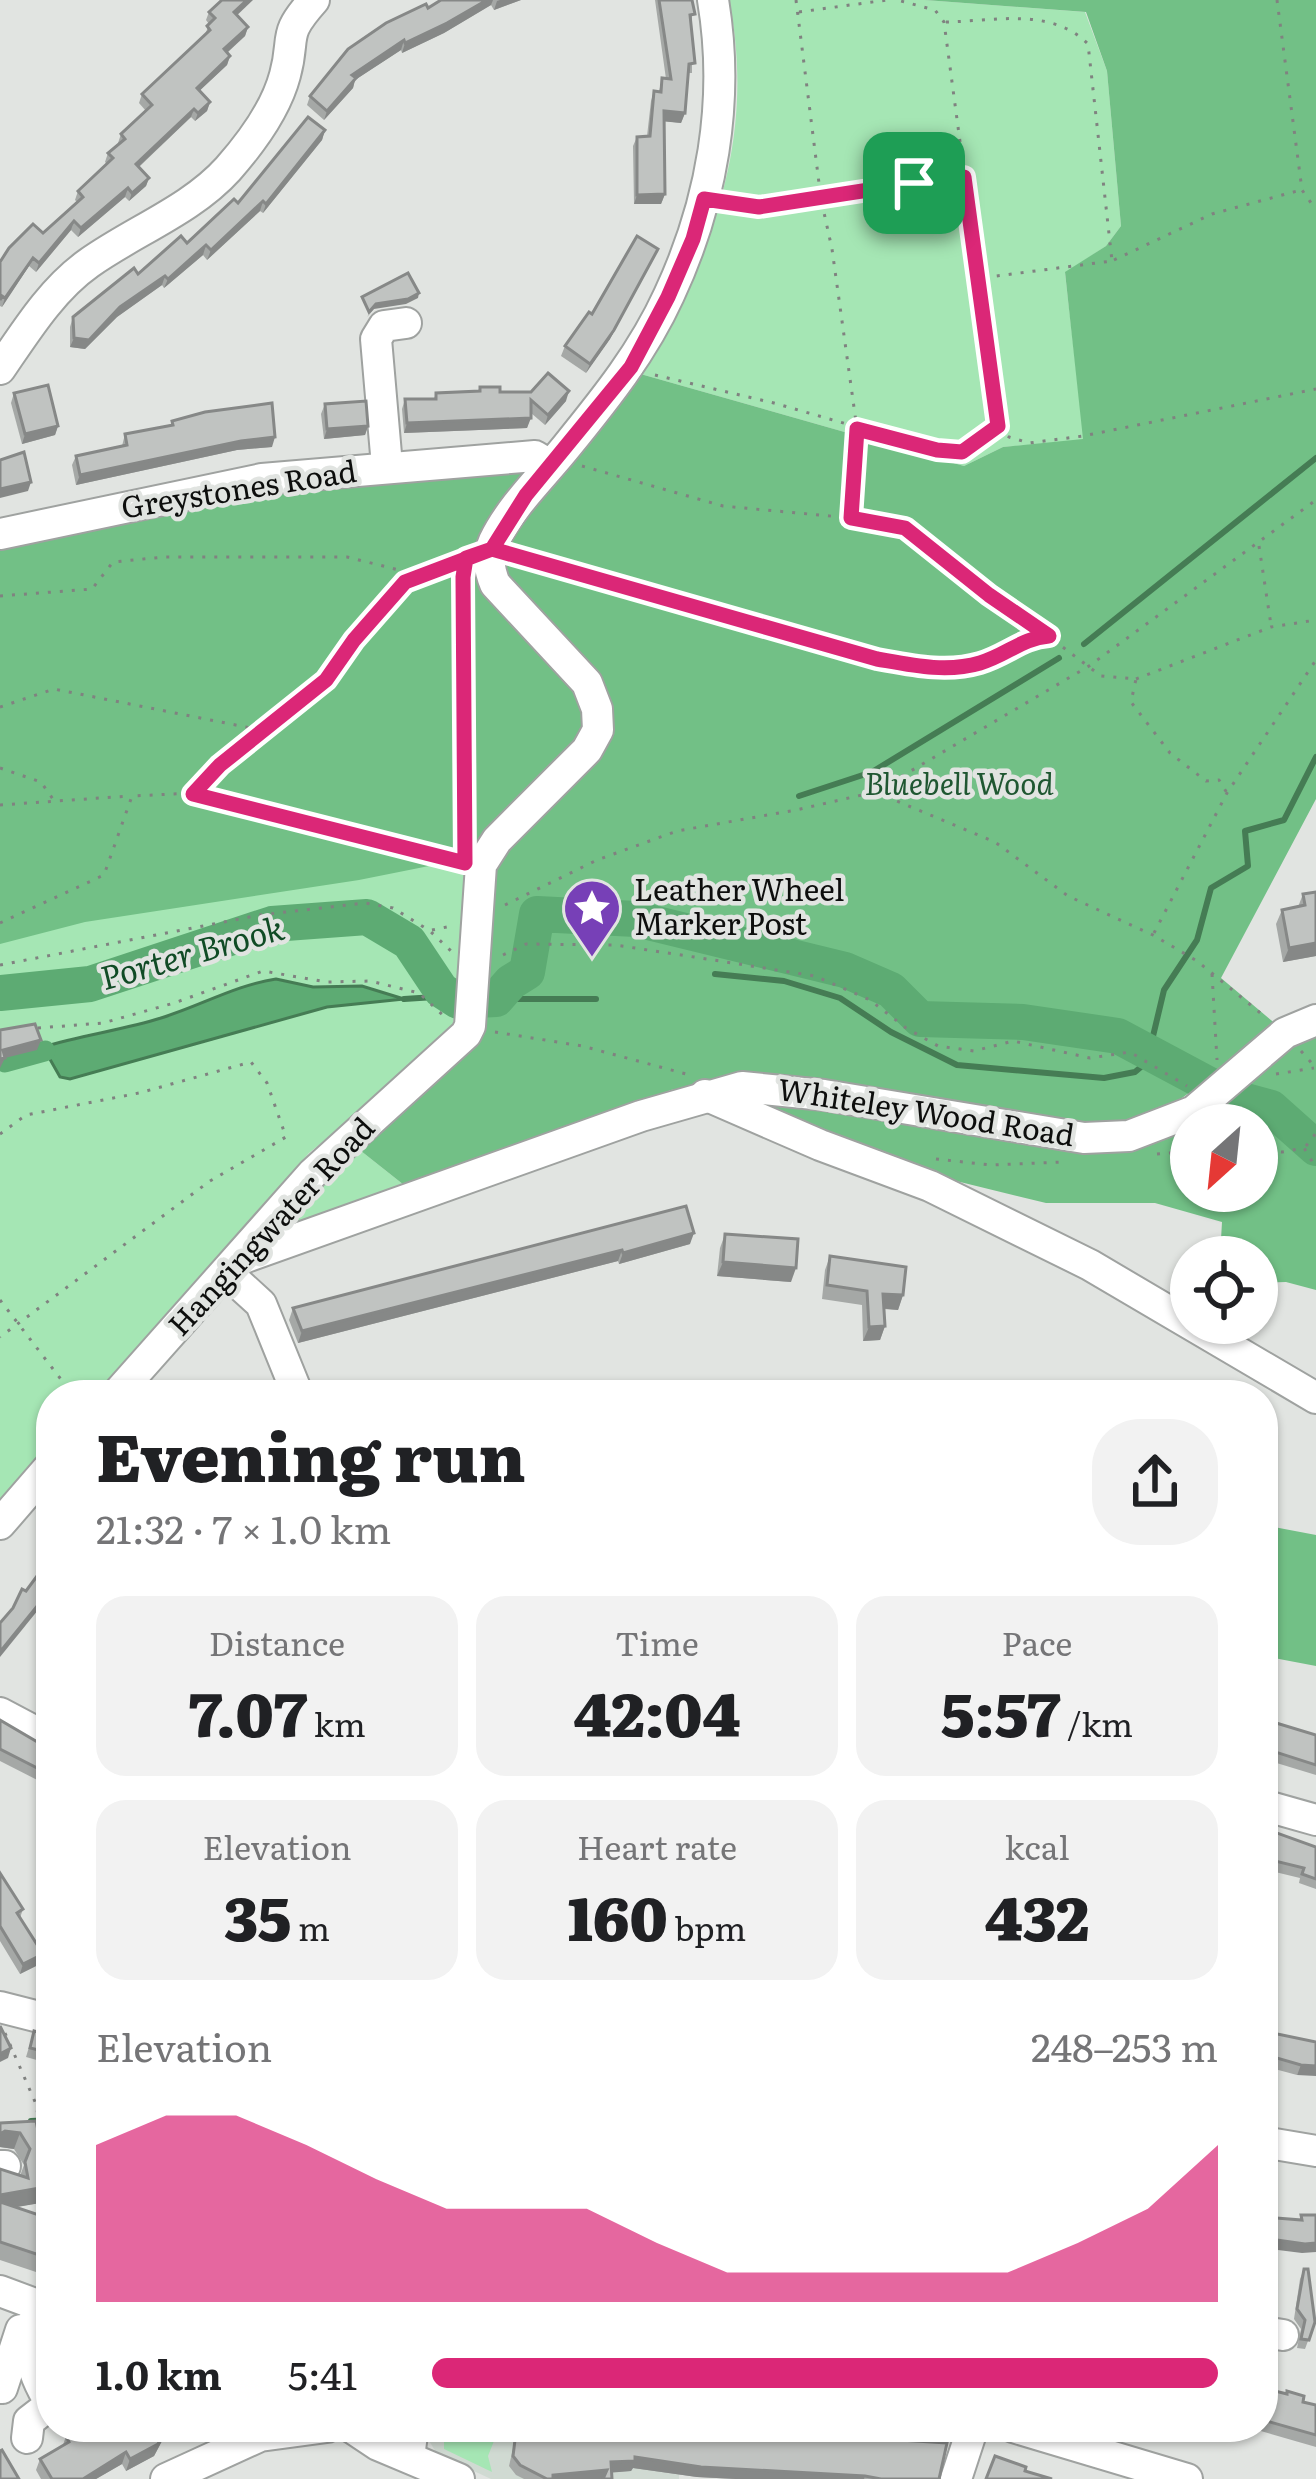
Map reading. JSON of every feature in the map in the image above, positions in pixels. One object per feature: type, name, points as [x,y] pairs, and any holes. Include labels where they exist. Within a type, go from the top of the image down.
[{"type":"street","points":[[0,369],[35,317],[86,265],[195,197],[224,174],[251,142],[286,72],[289,31],[282,0]]},
{"type":"street","points":[[289,31],[314,0]]},
{"type":"street","points":[[470,1027],[481,865],[497,840],[587,750],[598,730],[597,709],[586,683],[495,584],[488,564],[476,550],[631,367],[693,239],[719,111],[713,0]]},
{"type":"street","points":[[388,466],[376,339],[385,326],[406,323]]},
{"type":"street","name":"Greystones Road","points":[[0,534],[262,479],[535,456],[555,460]]},
{"type":"street","name":"Whiteley Wood Road","points":[[234,1266],[705,1095],[742,1087],[1084,1138],[1129,1136],[1171,1123],[1285,1033],[1316,1020]]},
{"type":"street","name":"Hangingwater Road","points":[[139,1380],[313,1174],[433,1068],[470,1027]]},
{"type":"street","points":[[705,1095],[820,1145],[926,1171],[1316,1398]]},
{"type":"street","points":[[234,1266],[261,1304],[292,1380]]},
{"type":"street","points":[[0,1524],[36,1483]]},
{"type":"street","points":[[0,1713],[36,1731]]},
{"type":"street","points":[[1278,1809],[1316,1820]]},
{"type":"street","points":[[0,2007],[36,2016]]},
{"type":"street","points":[[1278,2145],[1316,2151]]},
{"type":"street","points":[[0,2291],[36,2304]]},
{"type":"street","points":[[2,2388],[36,2315]]},
{"type":"street","points":[[36,2325],[29,2359],[36,2381]]},
{"type":"street","points":[[26,2438],[29,2421],[36,2416]]},
{"type":"street","points":[[166,2479],[207,2469],[243,2442]]},
{"type":"street","points":[[372,2442],[377,2446],[411,2442],[459,2479]]},
{"type":"street","points":[[956,2479],[968,2442]]},
{"type":"street","points":[[1061,2442],[1174,2477]]},
{"type":"path","points":[[796,0],[857,429],[851,518]]},
{"type":"path","points":[[798,13],[887,0]]},
{"type":"path","points":[[897,0],[934,10],[944,22],[998,426],[1029,442],[1083,436],[1316,388]]},
{"type":"path","points":[[1276,0],[1302,190],[1316,210]]},
{"type":"path","points":[[944,22],[1047,19],[1071,27],[1088,44],[1112,261]]},
{"type":"path","points":[[704,199],[759,207],[964,177]]},
{"type":"path","points":[[978,279],[1112,261],[1212,214],[1302,190]]},
{"type":"path","points":[[631,367],[937,450],[962,452],[998,426]]},
{"type":"path","points":[[555,460],[723,506],[905,528],[1101,676],[1136,680],[1271,627],[1316,620]]},
{"type":"path","points":[[496,909],[597,860],[677,830],[874,792],[1089,666],[1316,500]]},
{"type":"path","points":[[1259,545],[1271,627]]},
{"type":"path","points":[[193,794],[220,765],[326,680],[405,582],[476,550],[877,659],[938,669],[976,664],[1005,654],[1026,638],[1049,636]]},
{"type":"path","points":[[465,842],[461,632],[476,550]]},
{"type":"path","points":[[0,596],[92,589],[112,562],[164,557],[347,557],[417,574]]},
{"type":"path","points":[[1153,935],[1227,793],[1316,660]]},
{"type":"path","points":[[1136,680],[1131,702],[1170,753],[1206,781],[1220,779],[1227,793]]},
{"type":"path","points":[[0,707],[54,688],[264,730]]},
{"type":"path","points":[[0,769],[41,782],[56,804]]},
{"type":"path","points":[[874,792],[995,842],[1068,896],[1197,961],[1285,1033]]},
{"type":"path","points":[[0,805],[193,794],[465,863]]},
{"type":"path","points":[[0,923],[104,875],[132,796]]},
{"type":"path","points":[[0,965],[260,915],[365,903],[393,908],[430,931]]},
{"type":"path","points":[[526,944],[615,945],[815,976],[870,1000],[938,1046],[974,1052],[1013,1041],[1090,1058],[1130,1052],[1154,1066],[1214,1086],[1212,973]]},
{"type":"path","points":[[37,1028],[103,1023],[175,1004],[263,971],[327,982],[370,981],[419,993],[426,1003]]},
{"type":"path","points":[[470,1027],[582,1046],[690,1074],[705,1095]]},
{"type":"path","points":[[0,1134],[26,1115],[139,1093],[251,1062],[267,1082],[286,1137],[210,1181],[0,1337]]},
{"type":"path","points":[[1278,1152],[1304,1148],[1316,1134]]},
{"type":"path","points":[[1304,1148],[1316,1168]]},
{"type":"path","points":[[1150,1155],[1170,1153]]},
{"type":"path","points":[[926,1171],[1077,1161]]},
{"type":"path","points":[[0,1300],[61,1380]]},
{"type":"path","points":[[0,2020],[36,2104]]},
{"type":"shaded area","points":[[729,0],[925,0],[1085,12],[1107,71],[1121,226],[1106,246],[1065,273],[1084,440],[1003,447],[964,466],[637,373],[687,286],[722,196],[737,101]]},
{"type":"shaded area","points":[[298,489],[484,536],[473,569],[584,692],[469,858],[459,1000],[449,1038],[309,1153],[107,1380],[36,1380],[36,1460],[0,1500],[0,548]]},
{"type":"shaded area","points":[[276,979],[313,987],[362,986],[404,999],[327,1007],[70,1079],[60,1077],[43,1047],[147,1022]]},
{"type":"shaded area","points":[[356,1147],[404,1185],[274,1232]]},
{"type":"shaded area","points":[[430,2442],[679,2442],[679,2479],[491,2479],[437,2454]]},
{"type":"shaded area","points":[[444,2442],[494,2442],[488,2456],[492,2472],[444,2449]]},
{"type":"green space","name":"Bluebell Wood","points":[[925,0],[1316,0],[1316,799],[1221,978],[1278,1026],[1162,1113],[1118,1127],[1054,1128],[749,1078],[671,1090],[502,1157],[404,1185],[356,1147],[478,1041],[495,876],[504,849],[610,722],[502,576],[505,538],[637,373],[964,466],[1003,447],[1083,439],[1065,272],[1106,246],[1121,226],[1107,71],[1086,12]]},
{"type":"green space","points":[[532,468],[484,536],[473,569],[584,692],[585,736],[469,858],[359,880],[85,922],[0,944],[0,548],[298,489]]},
{"type":"green space","points":[[1316,1032],[1316,1290],[1278,1282],[1278,1236],[1221,1236],[1222,1222],[1187,1212],[1278,1212],[1278,1104],[1218,1104]]},
{"type":"green space","points":[[750,1096],[991,1135],[1170,1126],[1170,1207],[1155,1203],[1046,1203],[952,1180],[748,1104]]},
{"type":"green space","points":[[1278,1528],[1316,1535],[1316,1666],[1278,1659]]},
{"type":"building","points":[[222,0],[247,0],[234,12],[248,27],[224,49],[230,56],[197,88],[210,102],[198,113],[194,109],[136,164],[149,178],[132,193],[128,188],[81,228],[74,221],[39,263],[33,258],[0,300],[0,262],[9,248],[33,224],[43,233],[83,197],[78,191],[113,158],[108,153],[125,139],[121,134],[152,105],[142,94],[210,30],[207,26],[215,18],[209,12]]},
{"type":"building","points":[[441,0],[487,0],[404,40],[352,75],[356,78],[327,111],[310,96],[348,49],[386,23]]},
{"type":"building","points":[[659,0],[692,0],[695,63],[689,64],[685,113],[664,111],[665,194],[637,195],[637,137],[650,136],[654,91],[661,92],[662,78],[671,79]]},
{"type":"building","points":[[308,117],[325,130],[266,204],[263,201],[211,250],[206,245],[168,279],[165,276],[120,307],[89,340],[74,338],[73,317],[134,268],[138,274],[181,236],[187,243],[234,199],[238,203]]},
{"type":"building","points":[[637,236],[658,249],[590,364],[565,346],[592,314]]},
{"type":"building","points":[[408,273],[419,293],[376,304],[369,312],[362,297]]},
{"type":"building","points":[[548,373],[569,391],[548,415],[531,400],[531,418],[407,423],[405,399],[436,399],[436,393],[480,391],[480,387],[531,392]]},
{"type":"building","points":[[48,385],[58,426],[25,434],[14,393]]},
{"type":"building","points":[[366,401],[368,426],[327,429],[325,404]]},
{"type":"building","points":[[272,403],[275,437],[80,475],[76,456],[127,445],[125,434],[173,425],[172,421],[205,412]]},
{"type":"building","points":[[24,452],[31,482],[0,489],[0,460]]},
{"type":"building","points":[[1316,892],[1316,943],[1289,948],[1282,910],[1305,905],[1303,894]]},
{"type":"building","points":[[35,1024],[41,1040],[3,1050],[5,1058],[0,1059],[0,1030]]},
{"type":"building","points":[[686,1206],[694,1233],[623,1253],[302,1331],[293,1308]]},
{"type":"building","points":[[725,1234],[798,1239],[796,1268],[723,1262]]},
{"type":"building","points":[[830,1256],[906,1267],[903,1295],[883,1294],[885,1326],[869,1327],[867,1291],[827,1285]]},
{"type":"building","points":[[36,1577],[36,1608],[0,1652],[0,1623],[22,1589],[26,1591]]},
{"type":"building","points":[[0,1720],[36,1741],[36,1767],[0,1749]]},
{"type":"building","points":[[1278,1724],[1316,1735],[1316,1765],[1278,1753]]},
{"type":"building","points":[[1278,1833],[1316,1847],[1316,1879],[1302,1874],[1304,1868],[1278,1862]]},
{"type":"building","points":[[0,1873],[23,1909],[17,1913],[36,1943],[36,1958],[23,1964],[0,1926]]},
{"type":"building","points":[[0,2026],[11,2048],[0,2054]]},
{"type":"building","points":[[1278,2034],[1316,2042],[1316,2066],[1278,2058]]},
{"type":"building","points":[[36,2121],[36,2189],[0,2195],[0,2169],[28,2178],[25,2162],[30,2149],[20,2133],[0,2134],[0,2123]]},
{"type":"building","points":[[0,2202],[36,2214],[36,2254],[0,2242]]},
{"type":"building","points":[[1301,2215],[1316,2215],[1316,2243],[1278,2240],[1278,2218],[1302,2220]]},
{"type":"building","points":[[1304,2269],[1308,2269],[1315,2322],[1309,2340],[1301,2339],[1305,2320],[1297,2309]]},
{"type":"building","points":[[1278,2392],[1304,2396],[1303,2402],[1316,2405],[1316,2435],[1278,2424]]},
{"type":"building","points":[[69,2442],[159,2442],[130,2459],[126,2452],[83,2479],[52,2479],[40,2459]]},
{"type":"building","points":[[515,2442],[947,2443],[939,2479],[701,2467],[635,2457],[635,2461],[611,2462],[612,2479],[603,2479],[607,2470],[547,2479],[513,2456]]},
{"type":"building","points":[[2,2450],[19,2479],[0,2479]]},
{"type":"building","points":[[995,2456],[1026,2467],[1025,2471],[1052,2479],[986,2479]]},
{"type":"waterway","points":[[1084,644],[1316,458]]},
{"type":"waterway","points":[[799,796],[872,772],[1059,658]]},
{"type":"waterway","points":[[1149,1053],[1164,990],[1197,940],[1211,888],[1248,866],[1245,831],[1284,820],[1316,757]]},
{"type":"waterway","name":"Porter Brook","points":[[0,993],[90,984],[272,924],[367,917],[409,942],[441,990],[458,1001],[496,999],[527,972],[537,914],[636,919],[845,970],[891,990],[920,1019],[1023,1022],[1118,1036],[1234,1098],[1271,1108],[1316,1148]]},
{"type":"waterway","points":[[427,968],[455,985],[465,985]]},
{"type":"waterway","points":[[715,974],[784,981],[840,998],[891,1032],[957,1065],[1104,1078],[1135,1072],[1154,1056]]},
{"type":"waterway","points":[[484,984],[511,982]]},
{"type":"waterway","points":[[404,999],[450,996]]},
{"type":"waterway","points":[[496,999],[596,999]]},
{"type":"waterway","points":[[5,1062],[45,1051]]},
{"type":"waterway","points":[[31,2121],[36,2121]]},
{"type":"place","name":"Leather Wheel Marker Post","points":[[592,959]]},
{"type":"route","points":[[914,183],[759,207],[704,199],[668,297],[631,367],[526,495],[492,549],[417,574],[405,582],[326,680],[220,765],[193,794],[465,863],[463,577],[466,558],[492,549],[877,659],[938,669],[976,664],[1005,654],[1026,638],[1049,636],[905,528],[851,518],[857,429],[962,452],[998,426],[964,177],[914,183]]}]
